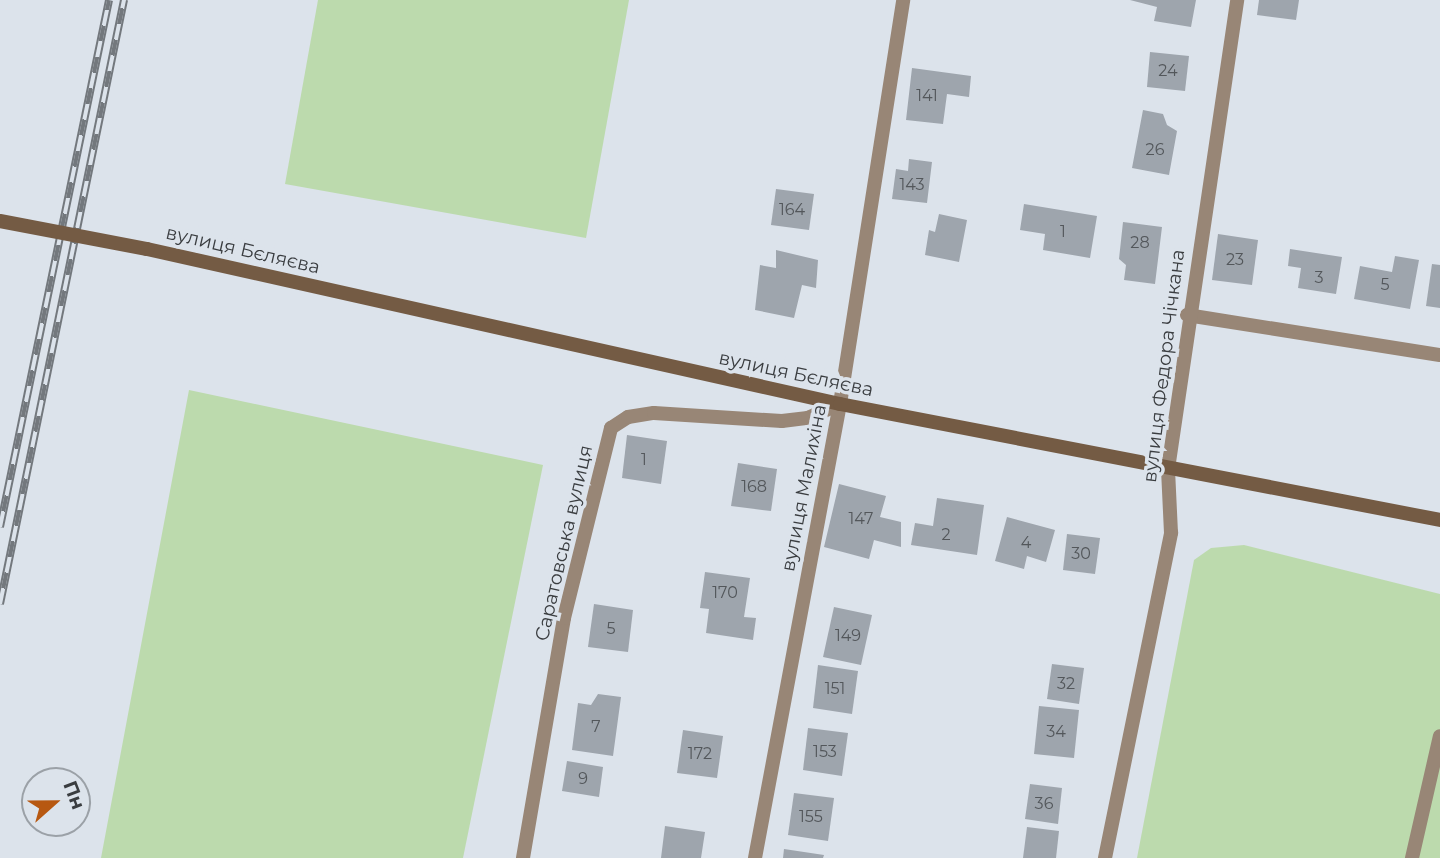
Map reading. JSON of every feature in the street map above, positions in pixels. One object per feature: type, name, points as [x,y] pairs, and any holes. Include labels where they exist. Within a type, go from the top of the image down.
[{"type":"street","name":"вулиця Малихіна","points":[[755,858],[840,404],[903,0]]},
{"type":"street","name":"вулиця Федора Чічкана","points":[[1105,858],[1171,533],[1168,469],[1187,315],[1237,0]]},
{"type":"street","name":"вулиця Бєляєва","points":[[0,221],[148,249],[840,404],[1440,520]]},
{"type":"street","points":[[1187,315],[1440,355]]},
{"type":"street","name":"Саратовська вулиця","points":[[523,858],[564,618],[611,428],[628,417],[654,412],[782,421],[808,418],[840,404]]},
{"type":"street","points":[[1412,858],[1440,736]]},
{"type":"green space","points":[[318,0],[629,0],[586,238],[285,184]]},
{"type":"green space","points":[[189,390],[543,465],[463,858],[101,858]]},
{"type":"green space","points":[[1244,545],[1440,594],[1440,858],[1137,858],[1194,560],[1211,548]]},
{"type":"building","points":[[1130,0],[1196,0],[1191,27],[1154,21],[1157,7]]},
{"type":"building","points":[[1259,0],[1299,0],[1296,20],[1257,15]]},
{"type":"building","points":[[1150,52],[1189,56],[1185,91],[1147,87]]},
{"type":"building","points":[[912,68],[971,76],[969,97],[947,94],[943,124],[906,120]]},
{"type":"building","points":[[1143,110],[1163,114],[1167,125],[1177,131],[1169,175],[1132,168]]},
{"type":"building","points":[[909,159],[932,162],[927,203],[892,199],[896,169],[908,171]]},
{"type":"building","points":[[776,189],[814,194],[809,230],[771,225]]},
{"type":"building","points":[[1024,204],[1097,216],[1090,258],[1043,250],[1045,234],[1020,230]]},
{"type":"building","points":[[939,214],[967,220],[959,262],[925,255],[929,230],[935,232]]},
{"type":"building","points":[[1123,222],[1162,227],[1155,284],[1124,280],[1126,265],[1119,259]]},
{"type":"building","points":[[1218,234],[1258,240],[1252,285],[1212,280]]},
{"type":"building","points":[[1290,249],[1342,257],[1336,294],[1298,288],[1301,268],[1288,266]]},
{"type":"building","points":[[776,250],[818,260],[816,288],[802,285],[794,318],[755,310],[760,265],[776,268]]},
{"type":"building","points":[[1395,256],[1419,260],[1410,309],[1354,299],[1360,266],[1392,272]]},
{"type":"building","points":[[1432,264],[1440,265],[1440,308],[1426,306]]},
{"type":"building","points":[[627,435],[667,441],[661,484],[622,478]]},
{"type":"building","points":[[738,463],[777,469],[771,511],[731,506]]},
{"type":"building","points":[[839,484],[886,496],[880,517],[901,522],[901,547],[874,540],[869,559],[824,547]]},
{"type":"building","points":[[937,498],[984,505],[977,555],[911,545],[915,523],[933,526]]},
{"type":"building","points":[[1007,517],[1055,530],[1046,562],[1027,556],[1024,569],[995,561]]},
{"type":"building","points":[[1067,534],[1100,538],[1095,574],[1063,570]]},
{"type":"building","points":[[705,572],[750,578],[744,617],[756,618],[753,640],[706,633],[709,609],[700,608]]},
{"type":"building","points":[[594,604],[633,610],[628,652],[588,647]]},
{"type":"building","points":[[834,607],[872,615],[861,665],[823,657]]},
{"type":"building","points":[[1052,664],[1084,668],[1079,704],[1047,699]]},
{"type":"building","points":[[818,665],[858,671],[852,714],[813,708]]},
{"type":"building","points":[[598,694],[621,697],[613,756],[572,750],[578,703],[591,705]]},
{"type":"building","points":[[1039,706],[1079,710],[1074,758],[1034,754]]},
{"type":"building","points":[[808,728],[848,733],[842,776],[803,770]]},
{"type":"building","points":[[683,730],[723,736],[717,778],[677,773]]},
{"type":"building","points":[[567,761],[603,767],[599,797],[562,791]]},
{"type":"building","points":[[1030,784],[1062,788],[1058,824],[1025,819]]},
{"type":"building","points":[[794,793],[834,798],[828,841],[788,835]]},
{"type":"building","points":[[665,826],[705,832],[701,858],[661,858]]},
{"type":"building","points":[[1027,827],[1059,831],[1056,858],[1023,858]]},
{"type":"building","points":[[784,849],[824,855],[823,858],[783,858]]},
{"type":"railway","points":[[0,527],[109,0]]},
{"type":"railway","points":[[0,604],[124,0]]}]
